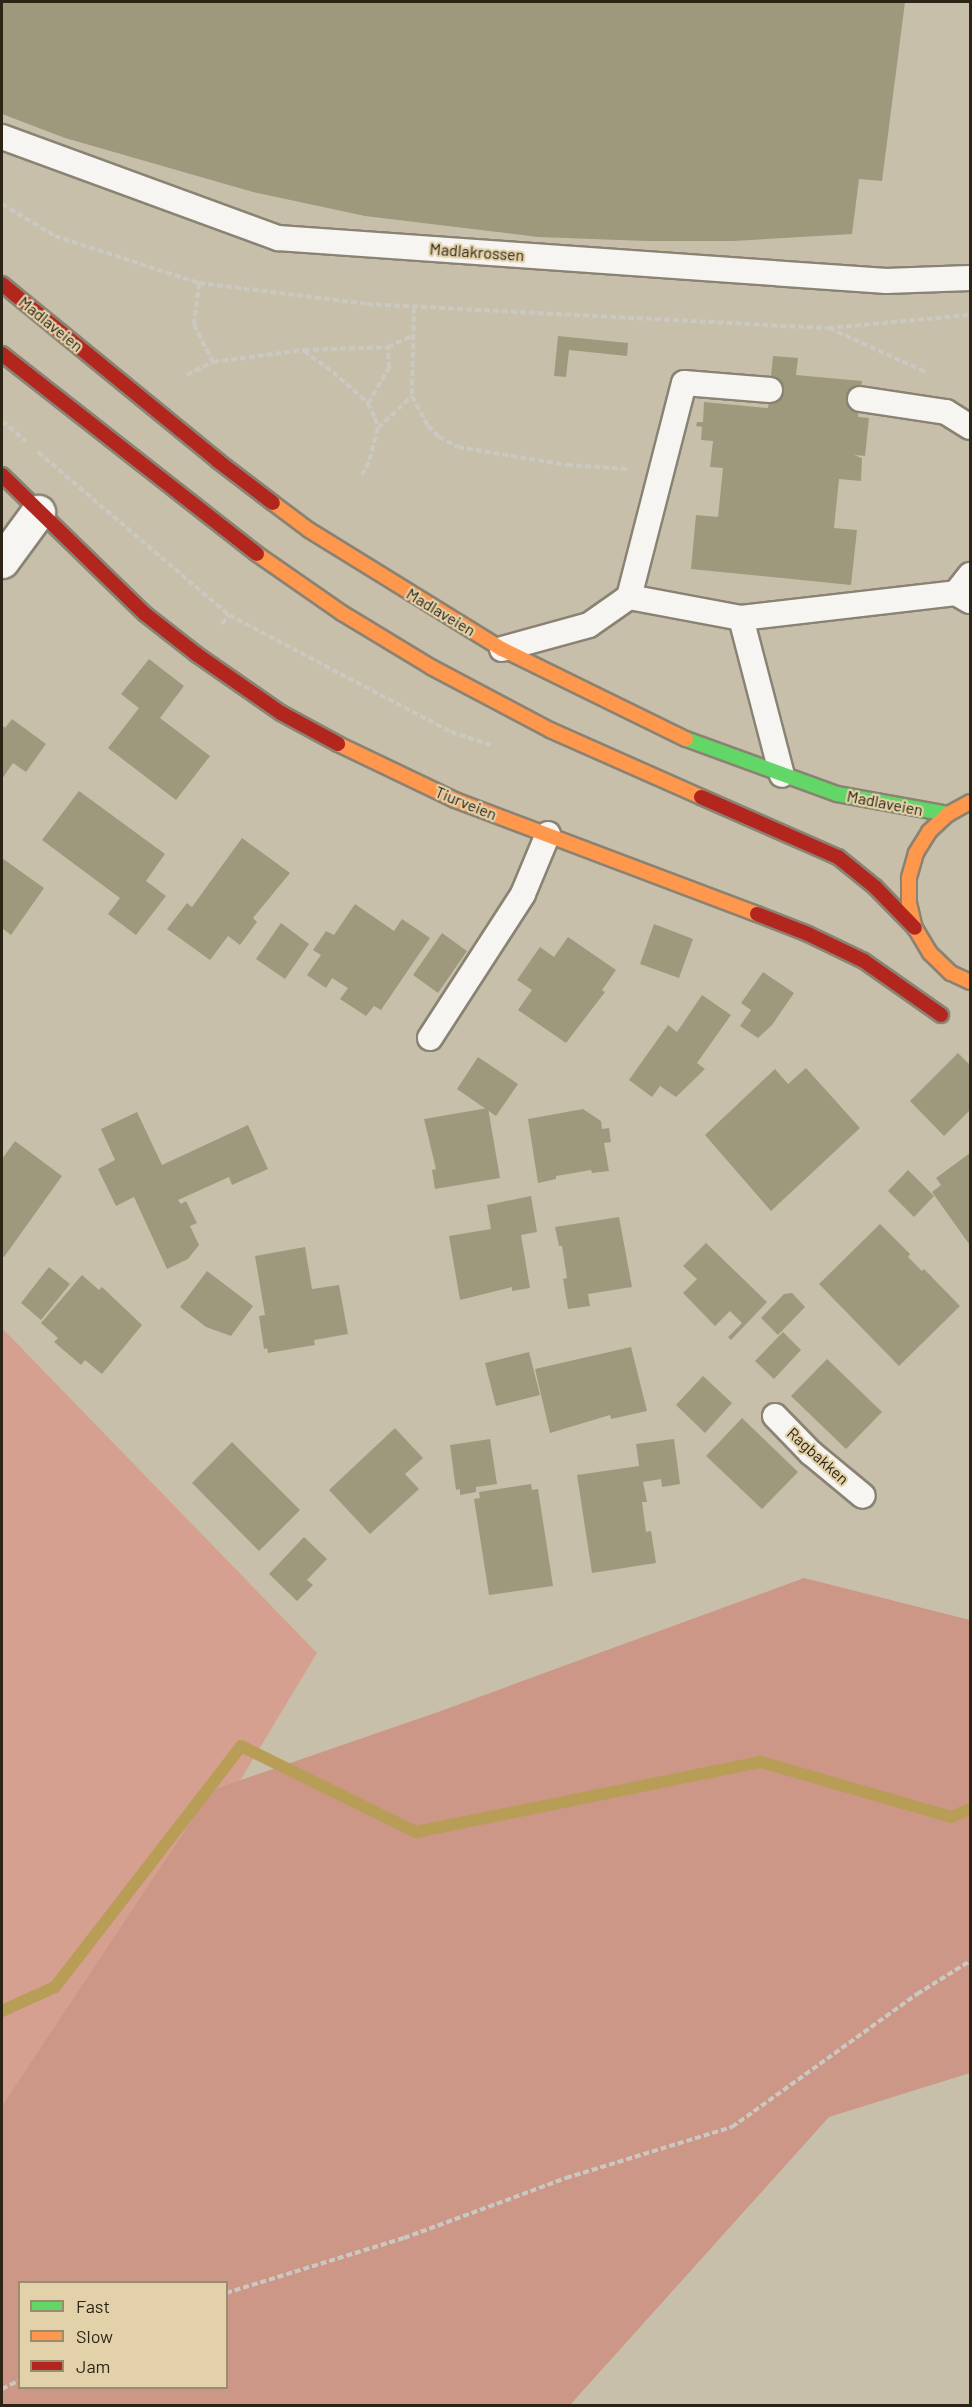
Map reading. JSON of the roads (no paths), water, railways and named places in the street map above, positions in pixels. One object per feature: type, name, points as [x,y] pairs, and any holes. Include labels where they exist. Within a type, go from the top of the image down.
[{"type":"main road","name":"Madlaveien","points":[[2,284],[218,461],[309,530],[502,648],[688,740],[782,776],[837,794],[948,814]]},
{"type":"main road","points":[[2,354],[255,552],[342,613],[431,667],[550,730],[759,823],[804,840],[838,857],[875,887],[915,928],[930,953],[951,973],[970,982]]},
{"type":"main road","name":"Tiurveien","points":[[2,475],[146,614],[196,654],[281,713],[353,752],[455,800],[808,934],[864,961],[941,1015]]},
{"type":"main road","points":[[915,928],[909,903],[909,878],[916,853],[929,832],[948,814],[970,802]]},
{"type":"street","points":[[2,561],[38,512]]},
{"type":"lane","name":"Madlakrossen","points":[[2,136],[278,238],[886,281],[970,278]]},
{"type":"lane","points":[[502,648],[589,625],[629,597],[684,383],[770,390]]},
{"type":"lane","points":[[860,399],[946,412],[970,427]]},
{"type":"lane","points":[[629,597],[741,618],[966,590]]},
{"type":"lane","points":[[741,618],[782,776]]},
{"type":"lane","points":[[430,1038],[523,894],[548,834]]},
{"type":"lane","name":"Ragbakken","points":[[775,1416],[811,1453],[863,1496]]},
{"type":"waterway","points":[[2,2011],[55,1987],[241,1746],[416,1832],[761,1762],[951,1817],[970,1809]]}]
